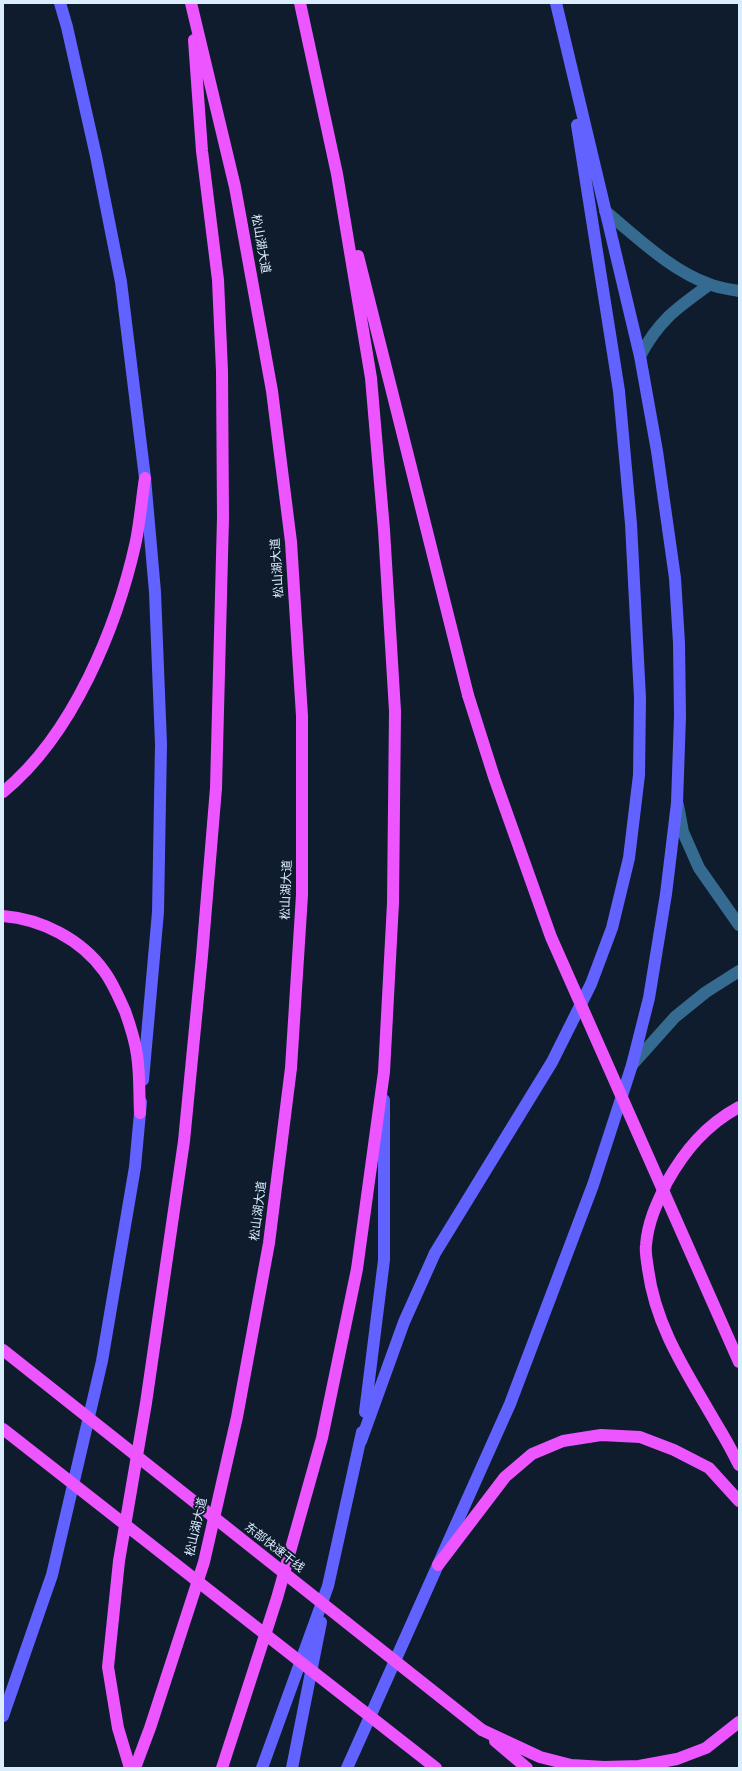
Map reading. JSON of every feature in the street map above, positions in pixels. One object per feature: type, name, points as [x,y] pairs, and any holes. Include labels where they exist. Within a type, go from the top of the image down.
[{"type":"highway","points":[[300,3],[337,174],[468,695],[494,777],[551,937],[739,1362]]},
{"type":"highway","points":[[130,1768],[118,1728],[108,1666],[119,1561],[146,1403],[184,1141],[202,956],[216,788],[223,518],[222,371],[218,280],[202,152],[191,4]]},
{"type":"highway","name":"松山湖大道","points":[[135,1768],[150,1728],[204,1562],[237,1416],[270,1236],[291,1068],[302,895],[302,716],[290,535],[272,391],[235,187],[191,4]]},
{"type":"highway","points":[[222,1768],[277,1598],[322,1438],[357,1269],[384,1072],[393,903],[394,703],[384,530],[371,378],[337,174]]},
{"type":"highway","points":[[3,792],[16,781],[55,736],[87,682],[114,621],[136,541],[146,478]]},
{"type":"highway","points":[[3,916],[18,917],[53,929],[82,948],[104,970],[119,998],[131,1028],[137,1054],[140,1113]]},
{"type":"highway","points":[[739,1107],[717,1121],[695,1140],[679,1160],[652,1211],[646,1246],[650,1284],[661,1322],[680,1362],[718,1425],[739,1465]]},
{"type":"highway","name":"东部快速干线","points":[[3,1350],[482,1730],[527,1768]]},
{"type":"highway","points":[[3,1429],[436,1768]]},
{"type":"highway","points":[[438,1565],[505,1477],[532,1454],[564,1441],[601,1435],[640,1437],[674,1450],[709,1468],[739,1501]]},
{"type":"highway","points":[[482,1730],[540,1757],[571,1765],[604,1767],[639,1766],[677,1759],[706,1748],[739,1722]]},
{"type":"main road","points":[[3,1716],[52,1575],[102,1361],[135,1167],[158,912],[161,744],[155,592],[146,478],[121,282],[96,156],[67,27],[60,3]]},
{"type":"main road","points":[[347,1768],[510,1404],[593,1185],[632,1065],[649,998],[666,894],[678,803],[679,657],[675,578],[657,451],[640,356],[568,59],[556,3]]},
{"type":"main road","points":[[361,1440],[404,1322],[436,1253],[552,1062],[591,984],[612,928],[629,858],[639,775],[640,706],[631,524],[619,391],[584,172],[568,59]]},
{"type":"main road","points":[[292,1768],[328,1586],[361,1440],[368,1396],[384,1260],[384,1072]]},
{"type":"main road","points":[[262,1768],[328,1586]]},
{"type":"street","points":[[605,211],[664,259],[686,273],[709,285],[739,291]]},
{"type":"street","points":[[640,356],[648,340],[674,310],[709,285]]},
{"type":"street","points":[[678,803],[683,832],[699,868],[739,925]]},
{"type":"street","points":[[632,1065],[675,1017],[706,992],[739,971]]}]
